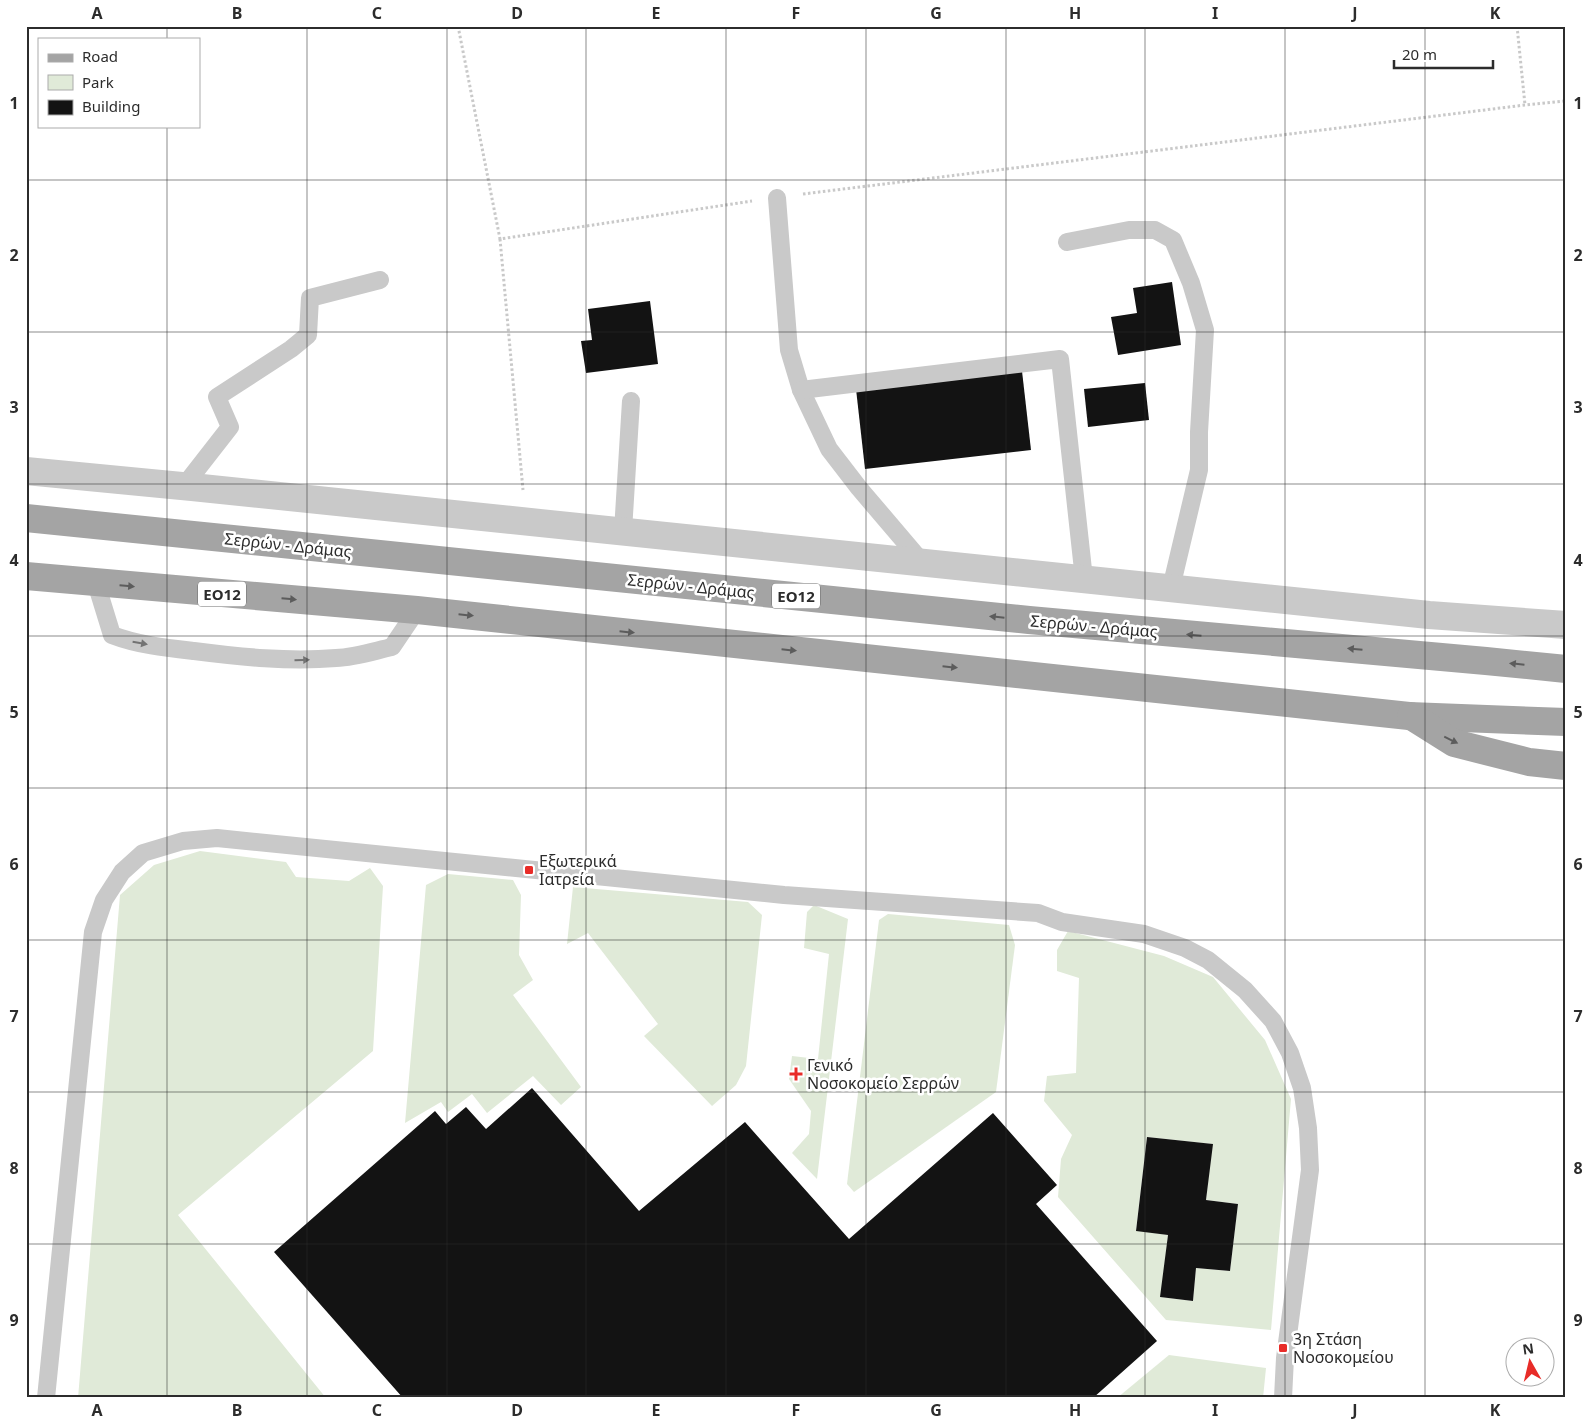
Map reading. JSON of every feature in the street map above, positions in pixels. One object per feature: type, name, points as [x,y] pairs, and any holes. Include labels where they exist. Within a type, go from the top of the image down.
[{"type":"main road","name":"Σερρών - Δράμας","points":[[26,518],[1029,620],[1486,660],[1566,669]]},
{"type":"main road","name":"ΕΟ12","points":[[26,576],[417,610],[1409,716],[1566,722]]},
{"type":"main road","points":[[1409,716],[1454,743],[1529,762],[1566,766]]},
{"type":"street","points":[[26,471],[1429,615],[1566,625]]},
{"type":"lane","points":[[777,198],[790,350],[801,390],[829,449],[859,488],[922,562]]},
{"type":"lane","points":[[1066,242],[1129,230],[1155,230],[1173,240],[1190,283],[1205,330],[1199,432],[1199,470],[1171,588]]},
{"type":"lane","points":[[184,486],[230,428],[217,397],[291,349],[308,334],[310,298],[380,280]]},
{"type":"lane","points":[[801,390],[1060,359],[1084,579]]},
{"type":"lane","points":[[623,531],[630,401]]},
{"type":"lane","points":[[96,583],[112,635],[127,641],[224,655],[291,660],[338,658],[392,648],[417,610]]},
{"type":"lane","points":[[46,1398],[93,932],[104,900],[122,872],[143,853],[183,841],[217,838],[784,895],[1038,913],[1062,922],[1144,934],[1185,948],[1208,960],[1245,990],[1273,1021],[1290,1053],[1302,1088],[1308,1128],[1310,1170],[1285,1358],[1283,1398]]},
{"type":"path","points":[[458,26],[500,239],[526,521]]},
{"type":"path","points":[[1517,26],[1525,105]]},
{"type":"path","points":[[500,239],[777,198],[1566,101]]},
{"type":"green space","points":[[200,851],[286,862],[296,877],[349,881],[370,868],[383,886],[373,1051],[178,1215],[326,1398],[78,1398],[120,895],[154,865]]},
{"type":"green space","points":[[448,874],[513,880],[521,895],[519,955],[533,980],[513,995],[581,1087],[561,1105],[533,1076],[487,1113],[472,1094],[448,1112],[441,1102],[405,1123],[426,885]]},
{"type":"green space","points":[[573,887],[748,902],[762,915],[746,1066],[736,1085],[712,1106],[644,1036],[658,1024],[588,933],[567,944]]},
{"type":"green space","points":[[814,905],[848,919],[817,1179],[792,1153],[809,1134],[811,1111],[789,1079],[792,1056],[818,1059],[829,954],[804,948],[807,912]]},
{"type":"green space","points":[[888,914],[1009,925],[1015,945],[996,1092],[854,1192],[847,1184],[879,920]]},
{"type":"green space","points":[[1068,931],[1164,956],[1213,977],[1265,1040],[1291,1099],[1271,1330],[1166,1320],[1058,1197],[1061,1159],[1072,1135],[1044,1101],[1047,1076],[1076,1073],[1079,978],[1057,971],[1057,950]],"holes":[[[1147,1137],[1212,1144],[1206,1200],[1238,1204],[1230,1271],[1196,1268],[1193,1301],[1161,1297],[1168,1235],[1136,1230]]]},
{"type":"green space","points":[[1169,1355],[1266,1368],[1263,1398],[1117,1398]]},
{"type":"building","points":[[1172,282],[1181,345],[1118,355],[1111,317],[1137,313],[1133,288]]},
{"type":"building","points":[[650,301],[658,364],[586,373],[581,341],[592,340],[588,309]]},
{"type":"building","points":[[1022,371],[1031,450],[865,469],[856,389]]},
{"type":"building","points":[[1145,383],[1149,420],[1088,427],[1084,389]]},
{"type":"building","points":[[532,1088],[639,1211],[745,1122],[849,1239],[993,1113],[1057,1185],[1036,1204],[1157,1341],[1093,1398],[812,1398],[809,1395],[805,1398],[403,1398],[274,1252],[435,1111],[446,1124],[466,1107],[486,1129]]},
{"type":"building","points":[[1147,1137],[1213,1144],[1206,1200],[1238,1204],[1230,1271],[1196,1268],[1193,1301],[1160,1297],[1168,1235],[1136,1231]]},
{"type":"place","name":"Εξωτερικά Ιατρεία","points":[[529,870]]},
{"type":"place","name":"Γενικό Νοσοκομείο Σερρών","points":[[796,1074]]},
{"type":"place","name":"3η Στάση Νοσοκομείου","points":[[1283,1348]]}]
